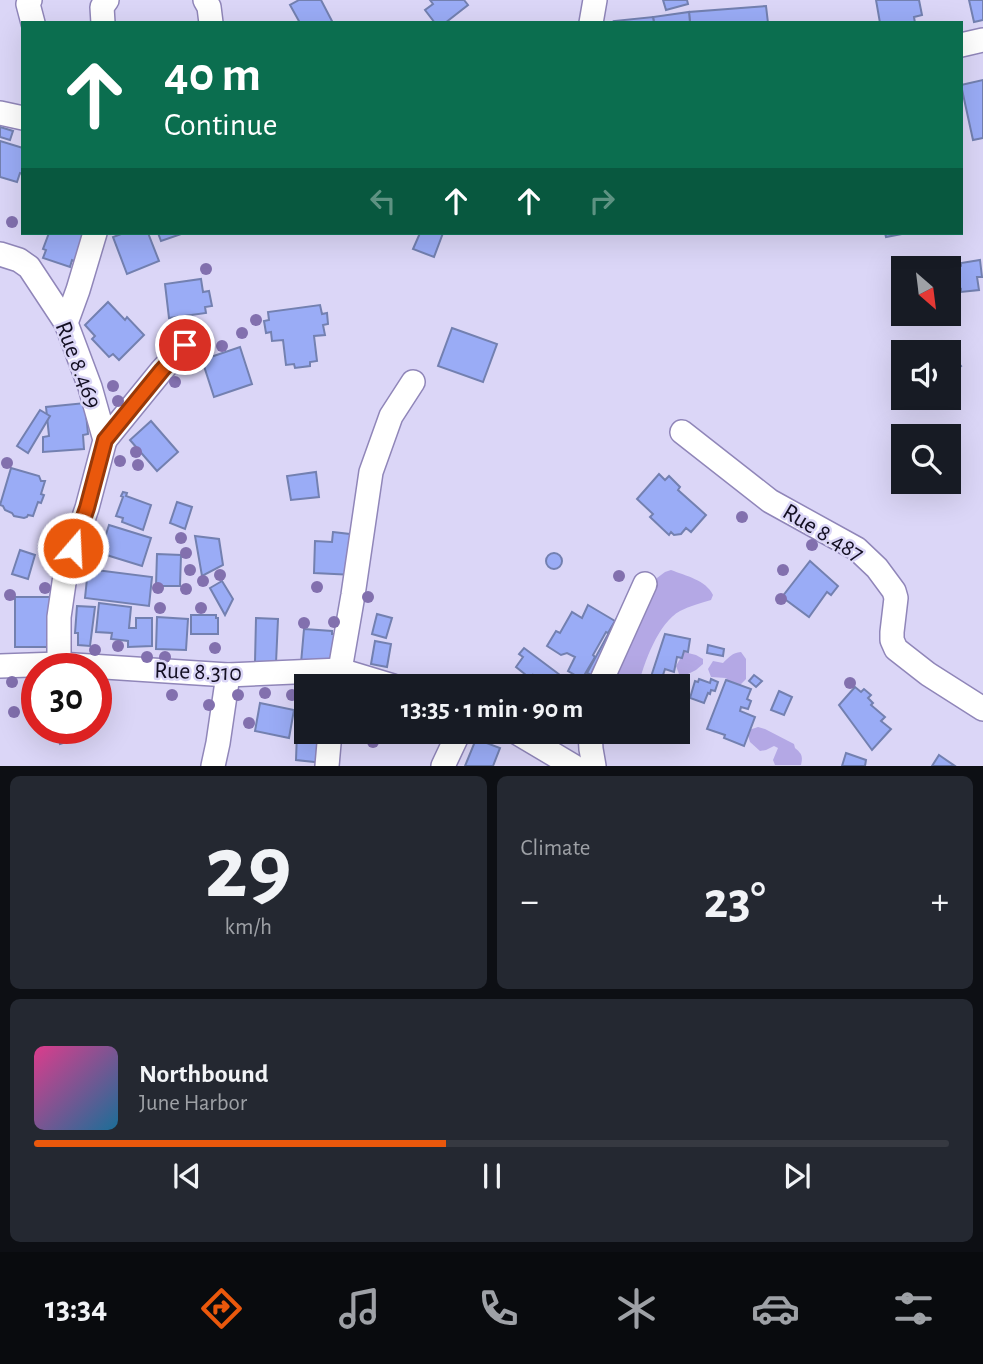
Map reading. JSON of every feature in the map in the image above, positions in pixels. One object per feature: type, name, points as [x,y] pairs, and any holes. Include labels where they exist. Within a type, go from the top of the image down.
[{"type":"street","points":[[30,0],[28,4],[32,21]]},
{"type":"street","points":[[103,21],[102,7],[107,0]]},
{"type":"street","points":[[205,0],[211,21]]},
{"type":"street","points":[[592,21],[595,0]]},
{"type":"street","points":[[963,45],[983,40]]},
{"type":"street","points":[[0,113],[21,118]]},
{"type":"street","points":[[66,323],[94,235]]},
{"type":"street","name":"Rue 8.469","points":[[0,254],[19,260],[29,267],[66,323],[90,387],[105,440],[87,508],[66,569],[59,617],[59,653]]},
{"type":"street","points":[[105,440],[185,345]]},
{"type":"street","points":[[333,674],[359,561],[371,472],[391,416],[413,382]]},
{"type":"street","name":"Rue 8.487","points":[[681,432],[770,501],[857,549],[877,568],[894,591],[896,598],[892,640],[896,649],[928,674],[983,709]]},
{"type":"street","points":[[604,674],[645,584]]},
{"type":"street","name":"Rue 8.310","points":[[0,666],[21,665]]},
{"type":"street","name":"Rue 8.310","points":[[112,668],[228,676],[294,676]]},
{"type":"street","points":[[214,765],[228,676]]},
{"type":"street","points":[[327,765],[329,744]]},
{"type":"street","points":[[443,765],[453,744]]},
{"type":"street","points":[[537,744],[573,765]]},
{"type":"street","points":[[591,744],[594,765]]},
{"type":"shaded area","points":[[671,570],[695,579],[710,590],[713,595],[711,600],[680,611],[672,617],[659,634],[642,674],[611,674],[657,578]]},
{"type":"shaded area","points":[[684,652],[703,659],[703,664],[688,674],[679,674],[676,666]]},
{"type":"shaded area","points":[[741,652],[746,659],[746,679],[737,688],[732,687],[726,678],[711,677],[708,669],[713,661],[723,663],[733,654]]},
{"type":"shaded area","points":[[758,727],[794,744],[801,755],[801,765],[775,765],[773,760],[778,748],[774,746],[760,751],[750,742],[747,732]]},
{"type":"building","points":[[299,0],[321,0],[332,21],[299,21],[290,5]]},
{"type":"building","points":[[430,0],[464,0],[468,5],[448,21],[433,21],[425,10],[433,4]]},
{"type":"building","points":[[663,0],[687,0],[688,4],[666,10]]},
{"type":"building","points":[[876,0],[919,0],[922,15],[914,17],[915,21],[880,21]]},
{"type":"building","points":[[969,0],[983,0],[983,20],[974,22]]},
{"type":"building","points":[[766,6],[768,21],[690,21],[689,12]]},
{"type":"building","points":[[689,12],[690,21],[654,21],[653,17]]},
{"type":"building","points":[[653,17],[654,21],[614,21]]},
{"type":"building","points":[[983,80],[983,138],[973,140],[963,85]]},
{"type":"building","points":[[0,127],[13,131],[10,140],[0,137]]},
{"type":"building","points":[[0,141],[21,147],[21,173],[17,182],[0,177]]},
{"type":"building","points":[[48,235],[86,235],[77,262],[72,260],[70,267],[43,258],[46,250],[43,249]]},
{"type":"building","points":[[149,235],[159,261],[127,274],[113,237]]},
{"type":"building","points":[[159,235],[178,235],[161,241]]},
{"type":"building","points":[[419,235],[442,235],[434,257],[413,249]]},
{"type":"building","points":[[980,260],[982,277],[977,277],[979,290],[961,292],[961,263]]},
{"type":"building","points":[[201,279],[203,292],[209,291],[212,306],[205,307],[206,313],[169,318],[165,284]]},
{"type":"building","points":[[108,302],[144,335],[119,360],[113,354],[109,357],[92,339],[95,336],[85,325]]},
{"type":"building","points":[[320,305],[322,314],[327,313],[328,324],[323,325],[325,335],[314,336],[317,361],[310,362],[310,366],[295,368],[294,364],[286,365],[283,340],[272,341],[271,332],[266,333],[264,321],[269,320],[268,312]]},
{"type":"building","points":[[452,328],[497,344],[483,382],[438,366]]},
{"type":"building","points":[[240,347],[252,384],[214,397],[202,360]]},
{"type":"building","points":[[85,403],[88,434],[83,435],[84,449],[43,452],[43,437],[49,436],[46,407]]},
{"type":"building","points":[[40,410],[50,416],[28,453],[17,446]]},
{"type":"building","points":[[151,421],[178,452],[157,471],[130,440]]},
{"type":"building","points":[[11,468],[39,476],[41,481],[45,481],[41,494],[44,495],[33,516],[14,516],[0,505]]},
{"type":"building","points":[[316,472],[319,497],[291,500],[287,476]]},
{"type":"building","points":[[659,474],[665,480],[669,476],[680,487],[678,490],[706,515],[691,532],[686,528],[681,534],[674,535],[671,532],[669,535],[650,517],[653,514],[637,499]]},
{"type":"building","points":[[123,492],[127,493],[126,496],[151,505],[143,530],[122,522],[123,518],[116,516]]},
{"type":"building","points":[[177,502],[192,507],[185,529],[170,523]]},
{"type":"building","points":[[109,525],[151,538],[142,566],[100,553]]},
{"type":"building","points":[[333,532],[358,535],[354,575],[314,573],[315,541],[332,542]]},
{"type":"building","points":[[195,536],[219,539],[223,565],[202,576]]},
{"type":"building","points":[[20,550],[35,555],[28,579],[12,574]]},
{"type":"building","points":[[551,553],[557,553],[562,561],[560,567],[551,569],[546,564],[546,558]]},
{"type":"building","points":[[157,554],[181,555],[180,586],[156,586]]},
{"type":"building","points":[[810,561],[838,586],[831,595],[827,592],[809,617],[782,597]]},
{"type":"building","points":[[88,569],[152,577],[149,606],[85,598]]},
{"type":"building","points":[[222,581],[233,599],[225,615],[210,588]]},
{"type":"building","points":[[15,597],[56,597],[55,647],[15,647]]},
{"type":"building","points":[[99,603],[131,607],[129,628],[136,628],[136,618],[152,618],[152,646],[128,647],[128,641],[111,639],[112,633],[96,632]]},
{"type":"building","points":[[588,605],[615,621],[608,633],[606,632],[585,674],[573,674],[568,671],[575,657],[567,653],[561,655],[547,646],[556,631],[560,633],[572,612],[582,618]]},
{"type":"building","points":[[624,605],[607,672],[595,666],[591,674],[587,673]]},
{"type":"building","points":[[77,606],[95,607],[90,646],[78,645],[78,633],[75,633]]},
{"type":"building","points":[[377,614],[392,618],[386,638],[372,634]]},
{"type":"building","points":[[191,615],[216,615],[218,634],[191,634]]},
{"type":"building","points":[[157,617],[188,619],[186,650],[156,649]]},
{"type":"building","points":[[256,618],[278,619],[276,663],[255,662]]},
{"type":"building","points":[[304,629],[338,634],[329,665],[301,663]]},
{"type":"building","points":[[665,634],[690,639],[688,652],[684,651],[682,658],[677,657],[674,672],[665,669],[663,674],[652,674]]},
{"type":"building","points":[[375,641],[391,644],[387,667],[371,664]]},
{"type":"building","points":[[708,645],[724,649],[723,656],[707,653]]},
{"type":"building","points":[[524,648],[559,674],[525,674],[516,667],[523,657],[519,654]]},
{"type":"building","points":[[754,675],[762,681],[756,687],[749,681]]},
{"type":"building","points":[[699,679],[710,683],[711,679],[718,682],[715,691],[708,693],[704,703],[690,698],[695,681],[698,682]]},
{"type":"building","points":[[726,680],[751,689],[747,699],[751,701],[748,709],[741,707],[740,711],[755,717],[744,746],[707,729]]},
{"type":"building","points":[[855,687],[861,692],[864,689],[871,695],[868,698],[873,703],[871,705],[885,717],[881,721],[891,729],[872,750],[839,705]]},
{"type":"building","points":[[779,691],[792,697],[784,715],[771,710]]},
{"type":"building","points":[[260,703],[294,710],[289,738],[255,731]]},
{"type":"building","points":[[297,744],[325,744],[324,763],[296,760]]},
{"type":"building","points":[[474,744],[489,744],[500,748],[493,766],[465,766]]},
{"type":"building","points":[[846,753],[866,760],[865,766],[842,766]]},
{"type":"building","points":[[939,755],[955,766],[932,766]]},
{"type":"route","points":[[73,548],[105,440],[185,345]]}]
